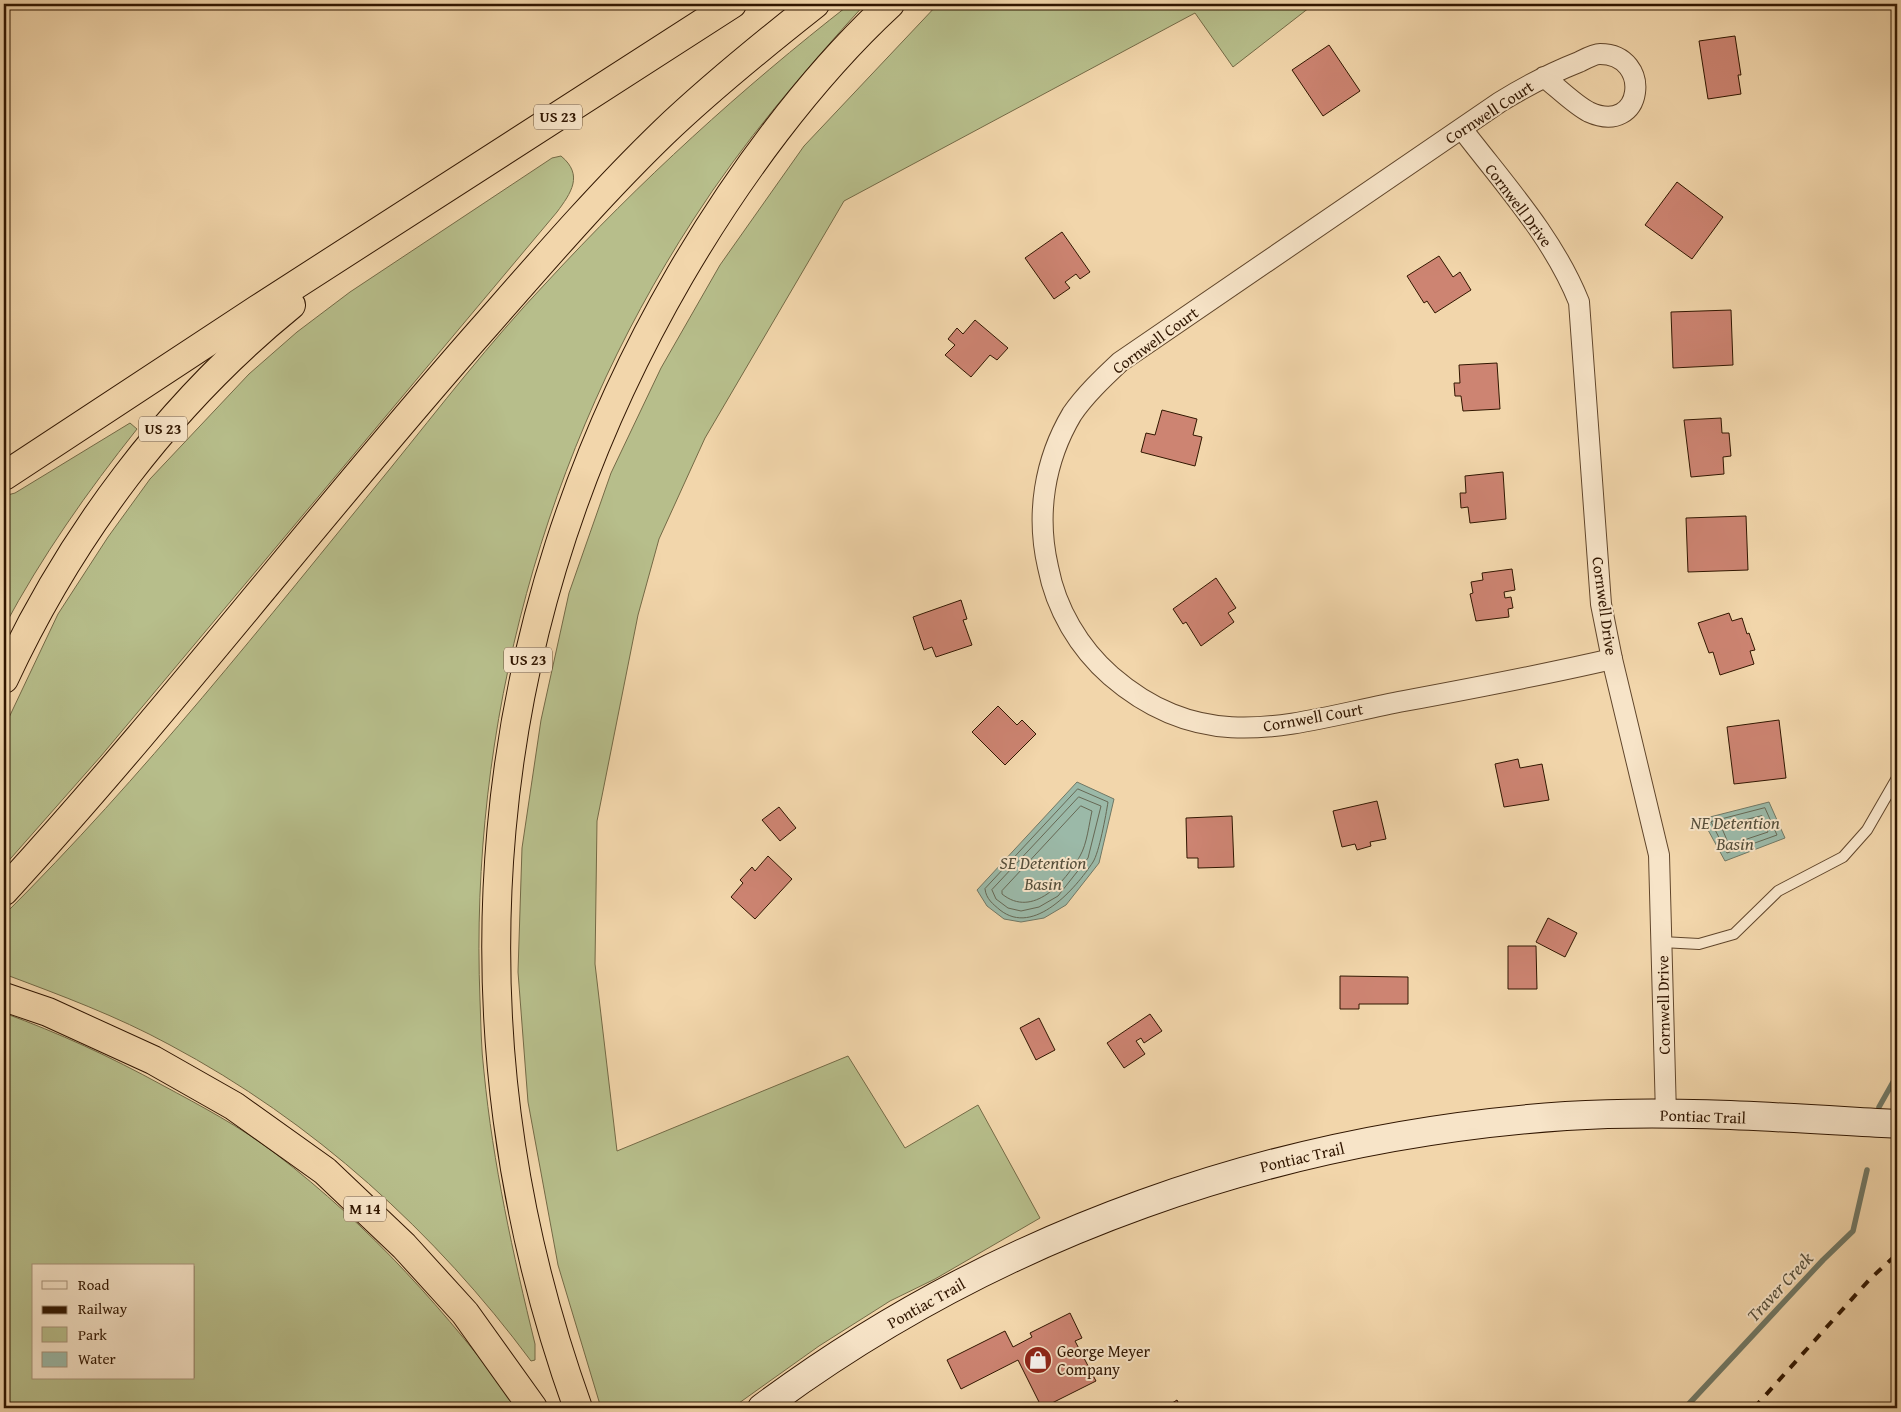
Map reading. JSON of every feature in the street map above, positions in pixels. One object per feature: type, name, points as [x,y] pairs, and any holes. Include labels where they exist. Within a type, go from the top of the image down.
[{"type":"highway","name":"US 23","points":[[4,679],[22,639],[62,567],[126,475],[178,410],[269,324],[384,230],[732,4]]},
{"type":"highway","points":[[4,891],[84,802],[425,393],[585,213],[671,126],[753,52],[816,4]]},
{"type":"highway","name":"US 23","points":[[578,1408],[554,1341],[533,1262],[515,1176],[503,1092],[495,976],[501,819],[520,696],[540,608],[573,504],[604,423],[656,316],[700,242],[746,172],[818,82],[890,4]]},
{"type":"highway","points":[[4,476],[258,309],[384,230]]},
{"type":"highway","name":"M 14","points":[[4,997],[48,1012],[153,1060],[234,1106],[325,1171],[404,1246],[465,1313],[533,1408]]},
{"type":"main road","name":"Pontiac Trail","points":[[762,1408],[861,1340],[960,1283],[1060,1235],[1141,1203],[1227,1176],[1315,1153],[1418,1134],[1480,1125],[1568,1116],[1666,1115],[1897,1124]]},
{"type":"street","name":"Cornwell Court","points":[[1544,77],[1500,102],[1120,362],[1095,386],[1072,414],[1048,470],[1043,498],[1042,522],[1050,577],[1070,626],[1091,656],[1106,671],[1152,706],[1202,725],[1221,728],[1270,727],[1548,674],[1612,659]]},
{"type":"street","name":"Cornwell Drive","points":[[1462,129],[1551,247],[1567,273],[1579,302],[1601,604],[1612,659],[1659,855],[1666,1115]]},
{"type":"lane","points":[[1662,942],[1699,944],[1734,934],[1778,891],[1843,857],[1867,830],[1897,778]]},
{"type":"green space","points":[[850,4],[865,4],[819,55],[732,163],[693,220],[641,308],[595,400],[557,496],[526,594],[503,693],[488,795],[480,897],[480,1000],[483,1063],[488,1106],[498,1175],[535,1344],[535,1360],[531,1361],[455,1268],[413,1225],[322,1145],[273,1108],[223,1075],[150,1034],[88,1006],[4,974],[4,915],[105,809],[202,698],[485,351],[525,305],[618,208],[692,137],[809,36]]},
{"type":"green space","points":[[938,4],[1314,4],[1233,67],[1195,13],[844,201],[705,438],[659,539],[638,615],[597,821],[595,964],[617,1151],[848,1056],[905,1148],[978,1105],[1040,1218],[935,1279],[890,1301],[819,1346],[732,1408],[601,1408],[558,1265],[528,1102],[518,972],[522,848],[541,720],[569,593],[611,473],[661,368],[720,265],[804,146]]},
{"type":"green space","points":[[561,156],[568,163],[574,177],[567,198],[557,212],[101,756],[4,866],[4,728],[58,614],[108,537],[150,479],[249,374],[297,332],[350,292],[552,158]]},
{"type":"green space","points":[[130,423],[137,429],[66,525],[4,627],[4,496],[15,493]]},
{"type":"green space","points":[[4,1013],[65,1037],[143,1075],[220,1117],[276,1154],[344,1211],[406,1272],[464,1338],[518,1408],[4,1408]]},
{"type":"water","name":"SE Detention Basin","points":[[1077,782],[1114,799],[1099,863],[1066,905],[1044,918],[1021,922],[1004,919],[987,906],[977,890]]},
{"type":"water","name":"NE Detention Basin","points":[[1769,802],[1785,838],[1725,861],[1702,819]]},
{"type":"building","points":[[1735,36],[1741,75],[1738,75],[1741,94],[1708,99],[1699,41]]},
{"type":"building","points":[[1329,45],[1360,91],[1323,116],[1292,70]]},
{"type":"building","points":[[1677,182],[1723,217],[1692,259],[1645,225]]},
{"type":"building","points":[[1062,232],[1090,272],[1080,279],[1076,274],[1065,282],[1070,288],[1054,299],[1025,258]]},
{"type":"building","points":[[1439,256],[1453,277],[1460,272],[1471,290],[1435,313],[1427,301],[1424,303],[1407,276]]},
{"type":"building","points":[[1731,310],[1733,365],[1673,368],[1671,312]]},
{"type":"building","points":[[975,320],[1008,348],[997,360],[990,355],[971,377],[945,355],[955,345],[948,339],[957,328],[963,334]]},
{"type":"building","points":[[1497,363],[1500,409],[1463,411],[1461,396],[1455,396],[1454,383],[1460,383],[1459,365]]},
{"type":"building","points":[[1162,410],[1197,419],[1193,435],[1202,437],[1195,466],[1141,452],[1146,433],[1155,435]]},
{"type":"building","points":[[1721,418],[1722,433],[1729,433],[1731,456],[1723,457],[1724,474],[1691,477],[1684,420]]},
{"type":"building","points":[[1503,472],[1506,519],[1470,523],[1468,507],[1461,508],[1460,493],[1466,493],[1465,476]]},
{"type":"building","points":[[1746,516],[1748,570],[1688,572],[1686,518]]},
{"type":"building","points":[[1512,569],[1515,590],[1504,592],[1505,598],[1511,597],[1513,608],[1508,609],[1509,617],[1476,621],[1470,594],[1473,593],[1471,582],[1483,580],[1482,573]]},
{"type":"building","points":[[1216,578],[1236,608],[1228,613],[1234,622],[1201,646],[1186,622],[1183,624],[1173,609]]},
{"type":"building","points":[[961,600],[967,619],[963,620],[972,645],[936,657],[932,647],[924,650],[913,617]]},
{"type":"building","points":[[1729,613],[1732,621],[1742,618],[1755,650],[1750,651],[1754,664],[1720,675],[1713,652],[1709,653],[1698,623]]},
{"type":"building","points":[[998,706],[1017,725],[1022,720],[1036,734],[1005,765],[972,732]]},
{"type":"building","points":[[1779,720],[1786,778],[1734,784],[1727,727]]},
{"type":"building","points":[[1518,759],[1520,768],[1542,764],[1549,800],[1504,807],[1495,764]]},
{"type":"building","points":[[1377,801],[1386,839],[1370,842],[1371,846],[1357,850],[1355,844],[1342,847],[1333,811]]},
{"type":"building","points":[[779,807],[796,828],[780,841],[762,820]]},
{"type":"building","points":[[1232,816],[1234,867],[1198,868],[1198,858],[1187,858],[1186,818]]},
{"type":"building","points":[[768,856],[792,879],[755,919],[731,897],[743,883],[740,880],[752,867],[755,871]]},
{"type":"building","points":[[1548,918],[1577,933],[1565,957],[1536,942]]},
{"type":"building","points":[[1508,946],[1536,946],[1537,989],[1508,989]]},
{"type":"building","points":[[1340,976],[1408,977],[1408,1004],[1359,1004],[1359,1009],[1340,1009]]},
{"type":"building","points":[[1150,1014],[1162,1031],[1144,1043],[1141,1038],[1136,1041],[1145,1054],[1124,1068],[1107,1043]]},
{"type":"building","points":[[1039,1018],[1055,1050],[1036,1060],[1020,1028]]},
{"type":"building","points":[[1070,1313],[1082,1338],[1075,1341],[1096,1381],[1042,1408],[1018,1360],[961,1389],[947,1360],[1005,1331],[1013,1347],[1032,1337],[1030,1333]]},
{"type":"building","points":[[1177,1400],[1181,1408],[1170,1408],[1169,1405]]},
{"type":"waterway","name":"Traver Creek","points":[[1879,1107],[1897,1075]]},
{"type":"waterway","name":"Traver Creek","points":[[1685,1408],[1823,1260],[1853,1231],[1867,1170]]},
{"type":"railway","points":[[1754,1408],[1869,1280],[1897,1254]]},
{"type":"place","name":"George Meyer Company","points":[[1038,1360]]}]
